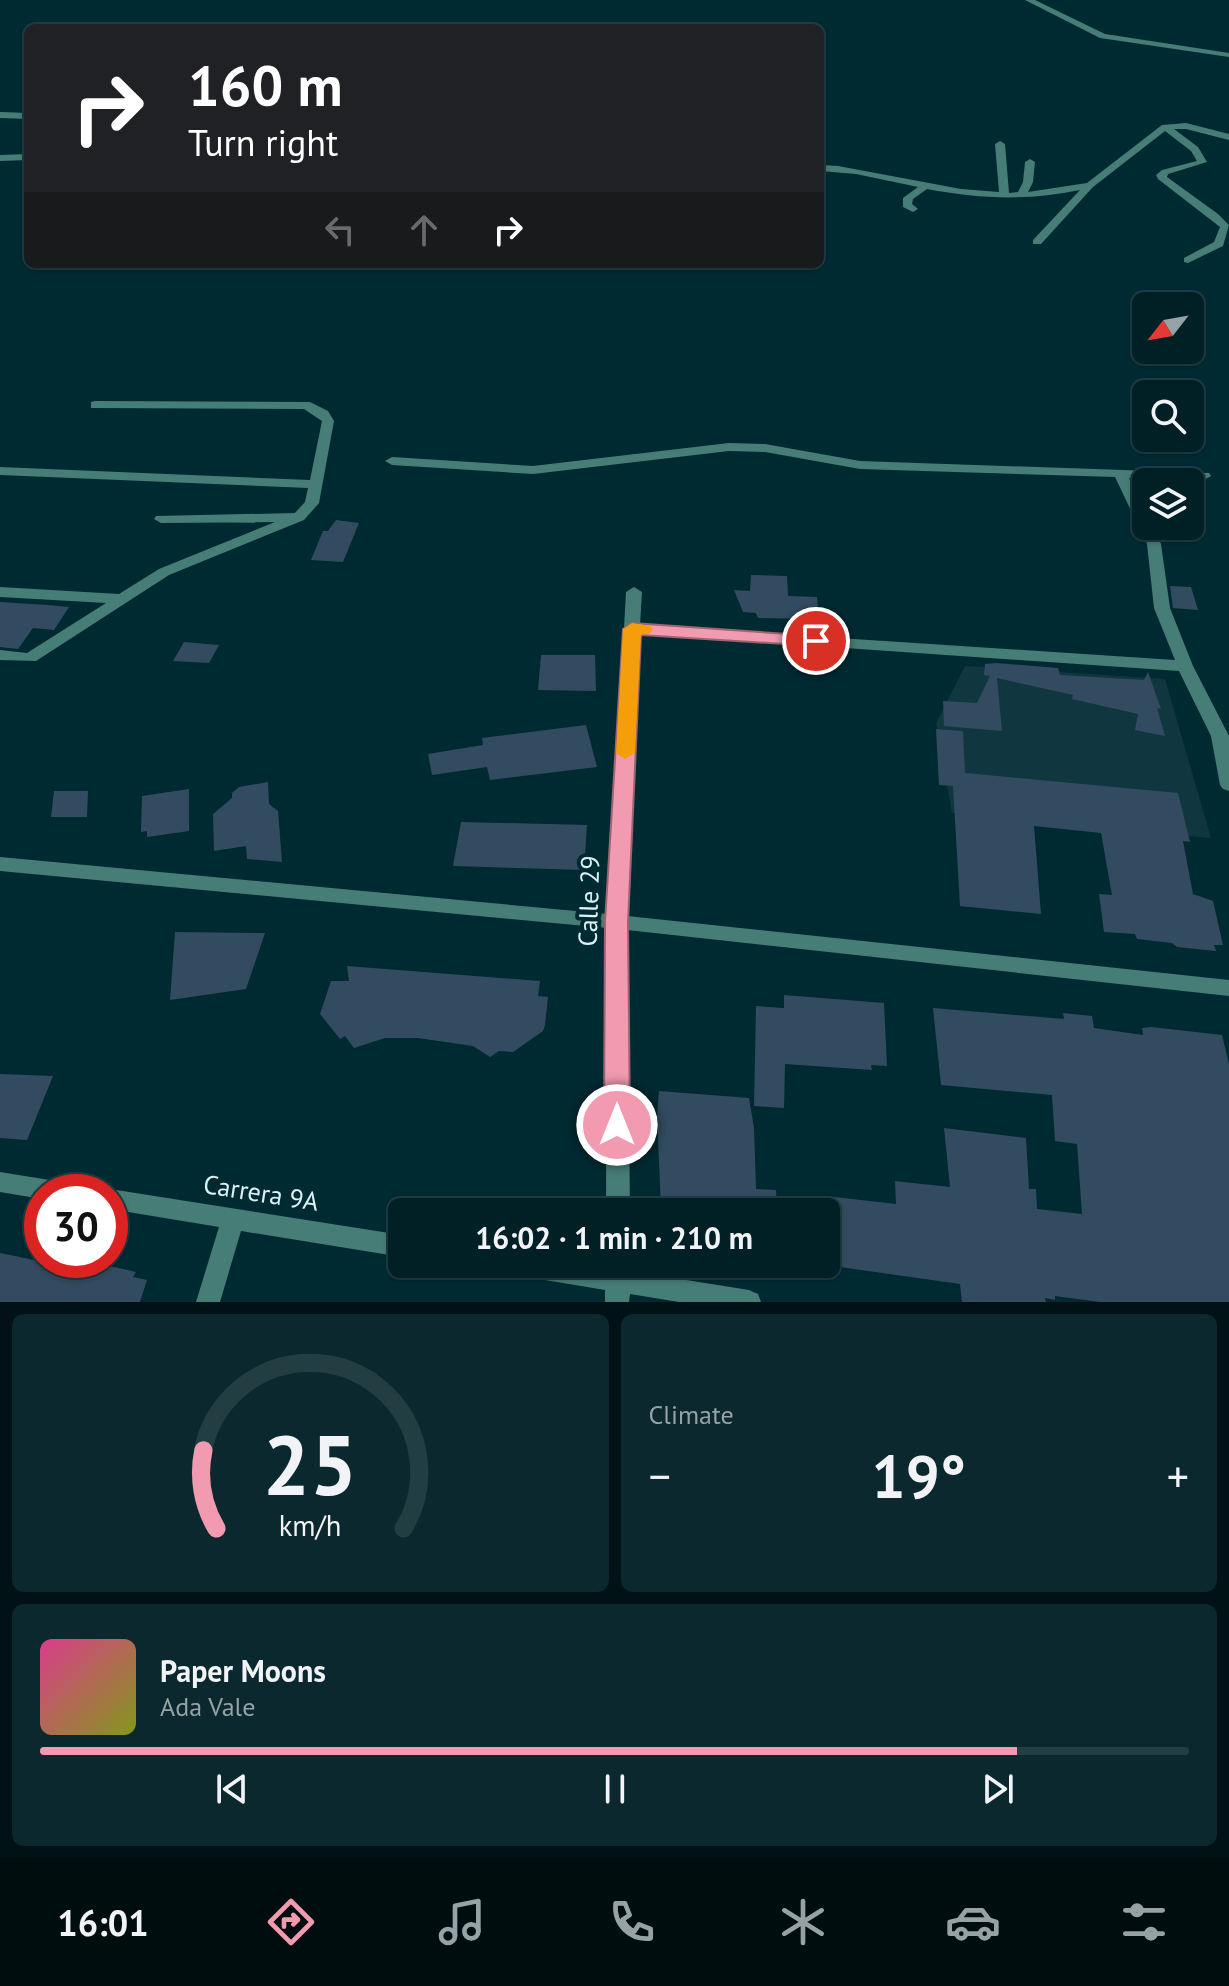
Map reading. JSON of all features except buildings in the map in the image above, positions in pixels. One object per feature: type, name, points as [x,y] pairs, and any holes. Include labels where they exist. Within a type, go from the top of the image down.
[{"type":"street","points":[[1029,0],[1103,36],[1229,55]]},
{"type":"street","points":[[0,115],[24,116]]},
{"type":"street","points":[[1037,242],[1090,185],[1165,127],[1186,126],[1229,137]]},
{"type":"street","points":[[1165,127],[1195,149],[1202,162],[1165,172],[1161,175],[1163,179],[1225,227],[1219,244],[1188,260]]},
{"type":"street","points":[[1000,144],[1004,196]]},
{"type":"street","points":[[0,158],[24,157]]},
{"type":"street","points":[[1020,197],[1028,182],[1030,162]]},
{"type":"street","points":[[824,168],[867,172],[925,186],[1004,196],[1020,197],[1090,185]]},
{"type":"street","points":[[913,209],[907,205],[908,198],[925,186]]},
{"type":"street","points":[[0,655],[30,658],[164,572],[299,517],[312,503],[328,421],[323,414],[306,405],[95,405]]},
{"type":"street","points":[[392,461],[533,470],[729,447],[765,448],[860,465],[1132,473]]},
{"type":"street","points":[[0,471],[317,484]]},
{"type":"street","points":[[1120,473],[1154,544],[1162,608],[1185,666],[1220,736],[1229,785]]},
{"type":"street","points":[[161,519],[299,517]]},
{"type":"street","points":[[0,592],[121,599]]},
{"type":"street","name":"Calle 29","points":[[618,1198],[617,922],[634,592]]},
{"type":"street","points":[[632,629],[1185,666]]},
{"type":"street","points":[[0,864],[617,922],[1229,988]]},
{"type":"street","points":[[0,1182],[24,1186]]},
{"type":"street","name":"Carrera 9A","points":[[128,1202],[388,1244]]},
{"type":"street","points":[[208,1302],[233,1219]]},
{"type":"street","points":[[594,1278],[749,1302]]},
{"type":"shaded area","points":[[965,666],[1165,679],[1211,838],[952,813],[936,723]]},
{"type":"slow traffic","points":[[625,753],[632,629],[644,629]]},
{"type":"route","points":[[617,1125],[617,922],[632,629],[816,641]]}]
